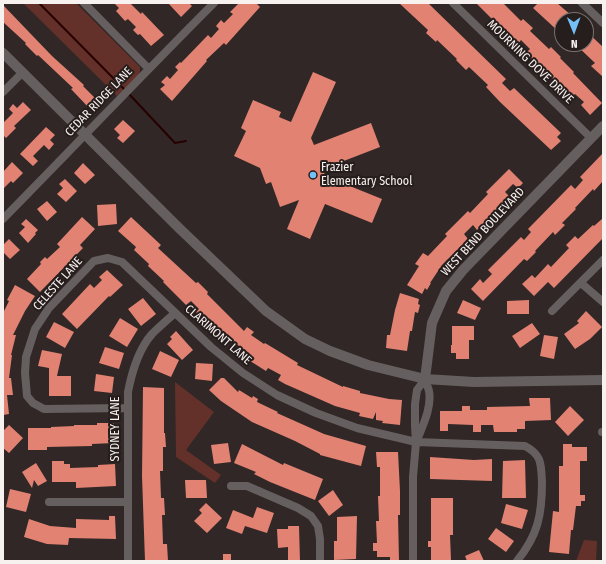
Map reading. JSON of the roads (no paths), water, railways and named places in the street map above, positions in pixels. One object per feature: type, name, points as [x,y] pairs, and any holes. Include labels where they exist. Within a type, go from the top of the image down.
[{"type":"street","points":[[84,3],[148,68]]},
{"type":"street","name":"CEDAR RIDGE LANE","points":[[3,219],[85,136],[148,68],[214,3]]},
{"type":"street","name":"MOURNING DOVE DRIVE","points":[[453,3],[591,138]]},
{"type":"street","points":[[582,3],[603,23]]},
{"type":"street","points":[[3,52],[85,136],[266,311],[305,338],[330,351],[368,365],[425,379],[474,382],[603,380]]},
{"type":"street","points":[[3,92],[23,72]]},
{"type":"street","name":"WEST BEND BOULEVARD","points":[[416,442],[423,426],[429,403],[429,391],[425,379],[432,323],[446,291],[463,270],[603,126]]},
{"type":"street","name":"CLARIMONT LANE","points":[[108,258],[122,262],[211,347],[243,373],[277,395],[316,413],[357,428],[416,442],[525,446],[534,451],[539,458],[542,468],[542,499],[540,516],[535,534],[526,550],[517,561]]},
{"type":"street","name":"CELESTE LANE","points":[[108,258],[94,261],[49,308],[35,329],[26,357],[25,373],[27,396],[33,404],[44,409],[128,408]]},
{"type":"street","points":[[552,311],[603,260]]},
{"type":"street","points":[[581,283],[603,302]]},
{"type":"street","name":"SYDNEY LANE","points":[[128,561],[128,392],[138,355],[151,335],[175,312]]},
{"type":"street","name":"WEST BEND BOULEVARD","points":[[413,561],[413,477],[416,442],[414,426],[415,404],[417,390],[425,379]]},
{"type":"street","points":[[231,486],[247,486],[298,508],[311,516],[318,526],[320,539],[320,561]]},
{"type":"street","points":[[49,502],[128,502]]},
{"type":"waterway","points":[[39,3],[126,91]]},
{"type":"waterway","points":[[129,94],[175,143],[186,141]]},
{"type":"place","name":"Frazier Elementary School","points":[[313,175]]}]
